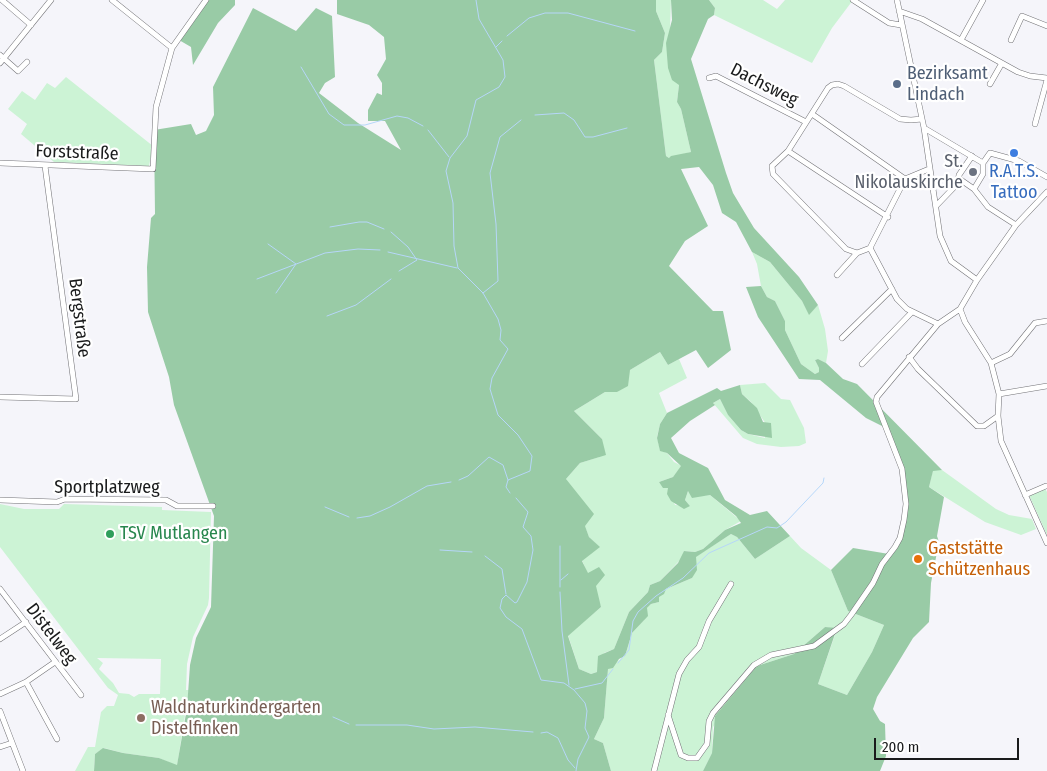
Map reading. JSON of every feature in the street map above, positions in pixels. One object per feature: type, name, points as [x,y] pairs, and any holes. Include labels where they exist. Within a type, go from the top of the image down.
[{"type":"street","points":[[2,0],[31,24]]},
{"type":"street","points":[[0,64],[2,57],[51,0]]},
{"type":"street","points":[[112,0],[172,48],[206,0]]},
{"type":"street","points":[[853,0],[889,23],[901,25]]},
{"type":"street","points":[[897,0],[924,128],[940,236],[950,261],[977,280]]},
{"type":"street","points":[[961,40],[982,0]]},
{"type":"street","points":[[899,11],[922,20],[1030,76],[1047,79],[1035,124]]},
{"type":"street","points":[[1010,40],[1022,16],[1047,26]]},
{"type":"street","name":"Forststraße","points":[[0,163],[153,169],[156,107],[172,48]]},
{"type":"street","points":[[2,57],[18,71],[27,62]]},
{"type":"street","points":[[990,84],[1002,63]]},
{"type":"street","name":"Dachsweg","points":[[709,78],[716,76],[806,122]]},
{"type":"street","points":[[857,253],[846,249],[771,171],[773,165],[788,151],[828,88],[838,84],[900,119],[922,119]]},
{"type":"street","points":[[812,114],[905,179]]},
{"type":"street","points":[[924,128],[983,163]]},
{"type":"street","points":[[788,151],[888,217]]},
{"type":"street","points":[[974,189],[983,174],[983,163],[987,155],[992,153],[1019,161],[1047,177]]},
{"type":"street","points":[[936,206],[958,180],[959,175],[972,156]]},
{"type":"street","name":"Bergstraße","points":[[0,397],[76,399],[45,166]]},
{"type":"street","points":[[837,275],[857,253],[870,248],[888,217],[905,179],[929,169]]},
{"type":"street","points":[[958,180],[974,189],[988,207],[1016,225]]},
{"type":"street","points":[[668,715],[681,754],[688,758],[697,758],[707,744],[709,721],[713,713],[754,666],[776,653],[814,646],[844,624],[873,583],[882,564],[895,547],[900,538],[904,520],[903,478],[899,457],[876,402],[877,397],[938,324],[960,309],[977,280],[1016,225],[1047,192]]},
{"type":"street","points":[[870,248],[897,300],[912,312],[938,324]]},
{"type":"street","points":[[842,338],[892,289]]},
{"type":"street","points":[[960,309],[965,322],[991,363],[999,394],[998,416],[1001,441],[1047,543]]},
{"type":"street","points":[[862,364],[912,312]]},
{"type":"street","points":[[991,363],[1010,354],[1035,323],[1047,321]]},
{"type":"street","points":[[909,357],[918,369],[977,426],[984,426],[998,416]]},
{"type":"street","points":[[999,394],[1047,386]]},
{"type":"street","points":[[1025,496],[1046,486]]},
{"type":"street","name":"Sportplatzweg","points":[[0,500],[57,502],[65,499],[166,500],[177,506],[213,506]]},
{"type":"street","points":[[654,771],[679,674],[687,660],[699,647],[709,621],[731,584]]},
{"type":"street","name":"Distelweg","points":[[0,590],[81,695]]},
{"type":"street","points":[[0,640],[26,622]]},
{"type":"street","points":[[0,694],[26,682],[55,662]]},
{"type":"street","points":[[26,682],[56,739]]},
{"type":"street","points":[[0,711],[23,771]]},
{"type":"street","points":[[0,747],[12,743]]},
{"type":"green space","points":[[209,0],[235,0],[235,5],[218,23],[193,65],[191,47],[179,40]]},
{"type":"green space","points":[[337,0],[656,0],[656,11],[665,33],[662,52],[654,60],[666,156],[669,158],[691,152],[681,109],[677,102],[679,85],[672,80],[668,68],[666,43],[672,20],[671,0],[709,0],[715,8],[714,15],[708,19],[691,59],[726,173],[733,193],[754,228],[799,277],[818,305],[809,315],[802,301],[770,262],[752,252],[736,222],[722,213],[713,185],[699,167],[681,169],[708,226],[685,241],[669,266],[713,311],[723,311],[731,350],[708,368],[696,350],[668,365],[660,352],[630,370],[628,386],[617,392],[605,392],[574,411],[602,439],[606,455],[580,463],[566,479],[594,514],[585,526],[589,537],[600,547],[582,561],[588,573],[599,567],[605,575],[596,586],[601,607],[568,636],[579,669],[591,674],[597,672],[598,656],[614,649],[629,612],[648,592],[650,585],[660,581],[678,563],[684,551],[695,552],[703,549],[725,530],[741,523],[736,516],[710,495],[692,498],[688,491],[685,500],[690,506],[684,509],[671,501],[667,494],[668,488],[663,488],[659,482],[673,477],[681,466],[667,453],[660,451],[657,438],[660,424],[667,413],[717,388],[721,391],[740,385],[742,394],[757,408],[763,422],[771,423],[772,438],[748,434],[741,430],[728,415],[720,399],[713,403],[715,405],[690,421],[671,438],[679,453],[708,468],[725,500],[750,515],[767,511],[790,536],[755,559],[737,537],[731,534],[696,557],[697,570],[692,578],[666,589],[664,594],[659,597],[659,602],[651,604],[647,608],[648,616],[632,633],[625,656],[619,659],[613,668],[608,669],[604,718],[594,739],[603,743],[611,771],[94,771],[95,754],[103,748],[159,758],[177,765],[187,708],[190,665],[196,638],[211,607],[214,516],[174,405],[169,377],[148,312],[147,267],[151,218],[155,214],[154,130],[191,124],[196,135],[206,131],[214,115],[213,87],[253,8],[296,31],[316,8],[332,16],[335,77],[325,83],[319,93],[358,123],[401,150],[385,121],[368,121],[368,110],[377,93],[382,95],[382,83],[377,75],[386,59],[384,37],[369,25],[337,14]]},
{"type":"green space","points":[[656,0],[671,0],[670,30],[679,85],[677,102],[681,109],[691,152],[669,158],[666,156],[654,60],[662,52],[665,33],[656,11]]},
{"type":"green space","points":[[709,0],[763,0],[777,9],[785,0],[853,0],[832,28],[812,63],[714,15],[715,8]]},
{"type":"green space","points":[[66,77],[153,146],[149,166],[54,162],[21,134],[27,124],[8,109],[22,91],[35,100],[47,83],[55,88]]},
{"type":"green space","points":[[752,252],[770,262],[802,301],[809,314],[818,305],[825,329],[828,351],[826,363],[818,359],[815,360],[819,372],[815,374],[801,364],[785,330],[785,321],[775,301],[767,297],[761,286],[757,264]]},
{"type":"green space","points":[[761,286],[767,297],[775,301],[785,321],[785,330],[801,364],[815,374],[819,372],[815,360],[818,359],[826,363],[843,379],[857,384],[942,470],[933,471],[929,487],[944,497],[937,536],[939,542],[931,583],[929,622],[913,638],[877,697],[873,709],[880,721],[885,724],[886,756],[880,771],[703,771],[712,753],[715,716],[757,666],[794,654],[825,627],[837,628],[818,684],[847,695],[872,652],[884,625],[848,611],[831,570],[853,548],[889,554],[895,547],[904,520],[902,469],[886,428],[866,418],[820,380],[799,379],[758,317],[746,287]]},
{"type":"green space","points":[[660,352],[668,365],[679,359],[687,378],[659,393],[667,413],[660,424],[657,437],[660,450],[667,453],[674,462],[682,466],[673,477],[659,482],[668,488],[675,505],[690,506],[685,500],[688,491],[696,496],[710,495],[741,521],[725,530],[703,549],[695,552],[684,551],[682,558],[660,581],[650,585],[648,592],[629,612],[614,649],[604,653],[597,672],[591,674],[579,669],[568,635],[601,607],[582,560],[599,547],[589,537],[566,479],[580,463],[599,457],[602,439],[574,411],[605,392],[617,392],[630,370]]},
{"type":"green space","points":[[765,383],[781,399],[790,400],[804,428],[806,443],[799,446],[781,447],[757,444],[743,438],[713,403],[720,399],[728,415],[741,430],[748,434],[765,438],[766,424],[751,402],[742,394],[740,385]]},
{"type":"green space","points":[[933,470],[942,470],[996,509],[1009,515],[1032,519],[1036,529],[1021,535],[985,522],[929,487]]},
{"type":"green space","points":[[1044,487],[1047,492],[1047,535],[1029,495]]},
{"type":"green space","points":[[0,504],[24,509],[59,509],[64,504],[162,507],[162,510],[211,512],[209,598],[208,605],[193,637],[187,664],[186,690],[189,690],[177,766],[159,758],[123,753],[104,748],[95,754],[94,771],[75,771],[88,747],[95,747],[101,712],[107,706],[114,706],[118,695],[108,688],[0,547]],"holes":[[[97,658],[161,659],[160,694],[139,694],[134,697],[129,694],[119,693],[113,683],[99,669],[103,663]]]},
{"type":"green space","points":[[731,534],[737,537],[755,559],[790,536],[801,548],[831,570],[848,611],[884,625],[872,652],[847,695],[818,684],[837,629],[825,627],[794,654],[757,666],[713,727],[712,753],[703,771],[611,771],[603,743],[594,739],[604,718],[608,668],[625,656],[632,633],[644,620],[647,608],[651,604],[659,602],[658,597],[666,589],[692,578],[695,557]]},
{"type":"waterway","points":[[476,0],[479,19],[503,60],[505,77],[499,87],[476,100],[467,136],[450,158],[446,171],[453,203],[454,246],[458,268],[483,293],[498,319],[501,330],[500,340],[508,349],[492,378],[490,389],[498,415],[518,435],[532,456],[530,471],[508,480],[506,487],[510,493]]},
{"type":"waterway","points":[[507,36],[529,18],[545,13],[568,13],[635,31]]},
{"type":"waterway","points":[[496,47],[502,41]]},
{"type":"waterway","points":[[301,67],[329,114],[344,125],[365,125],[397,116],[408,118],[423,126]]},
{"type":"waterway","points":[[535,115],[564,113],[574,120],[585,137],[593,137],[627,128]]},
{"type":"waterway","points":[[483,293],[498,281],[496,224],[490,173],[500,137],[521,120]]},
{"type":"waterway","points":[[428,130],[449,157]]},
{"type":"waterway","points":[[330,227],[367,222],[384,229]]},
{"type":"waterway","points":[[391,232],[408,247],[417,260],[399,271]]},
{"type":"waterway","points":[[268,244],[296,264],[276,293]]},
{"type":"waterway","points":[[257,279],[325,253],[358,249],[380,250]]},
{"type":"waterway","points":[[388,252],[457,268]]},
{"type":"waterway","points":[[327,316],[356,305],[391,279]]},
{"type":"waterway","points":[[459,480],[468,476],[489,457],[503,465],[508,480]]},
{"type":"waterway","points":[[618,663],[629,650],[633,621],[638,612],[656,596],[683,578],[709,553],[767,527],[777,528],[786,522],[823,483],[824,478]]},
{"type":"waterway","points":[[357,518],[370,516],[390,507],[427,486],[451,482]]},
{"type":"waterway","points":[[516,498],[528,512],[523,527],[531,536],[533,550],[527,582],[517,602],[515,603],[506,595],[502,599],[500,608],[506,617],[522,629],[541,680],[564,683],[574,690],[585,703],[587,711],[585,728],[589,737],[578,759],[576,771]]},
{"type":"waterway","points":[[325,507],[349,517]]},
{"type":"waterway","points":[[560,546],[560,587]]},
{"type":"waterway","points":[[440,550],[472,552]]},
{"type":"waterway","points":[[485,556],[502,569],[506,594]]},
{"type":"waterway","points":[[561,580],[568,574]]},
{"type":"waterway","points":[[560,592],[562,631],[569,685]]},
{"type":"waterway","points":[[575,689],[602,683],[613,669]]},
{"type":"waterway","points":[[333,717],[349,724]]},
{"type":"waterway","points":[[356,725],[407,725],[434,729],[475,727],[533,732]]},
{"type":"waterway","points":[[541,733],[547,732],[558,738],[568,760],[575,768]]},
{"type":"place","name":"Bezirksamt Lindach","points":[[897,84]]},
{"type":"place","name":"R.A.T.S. Tattoo","points":[[1014,153]]},
{"type":"place","name":"St. Nikolauskirche","points":[[973,172]]},
{"type":"place","name":"TSV Mutlangen","points":[[110,534]]},
{"type":"place","name":"Gaststätte Schützenhaus","points":[[918,559]]},
{"type":"place","name":"Waldnaturkindergarten Distelfinken","points":[[141,718]]}]
